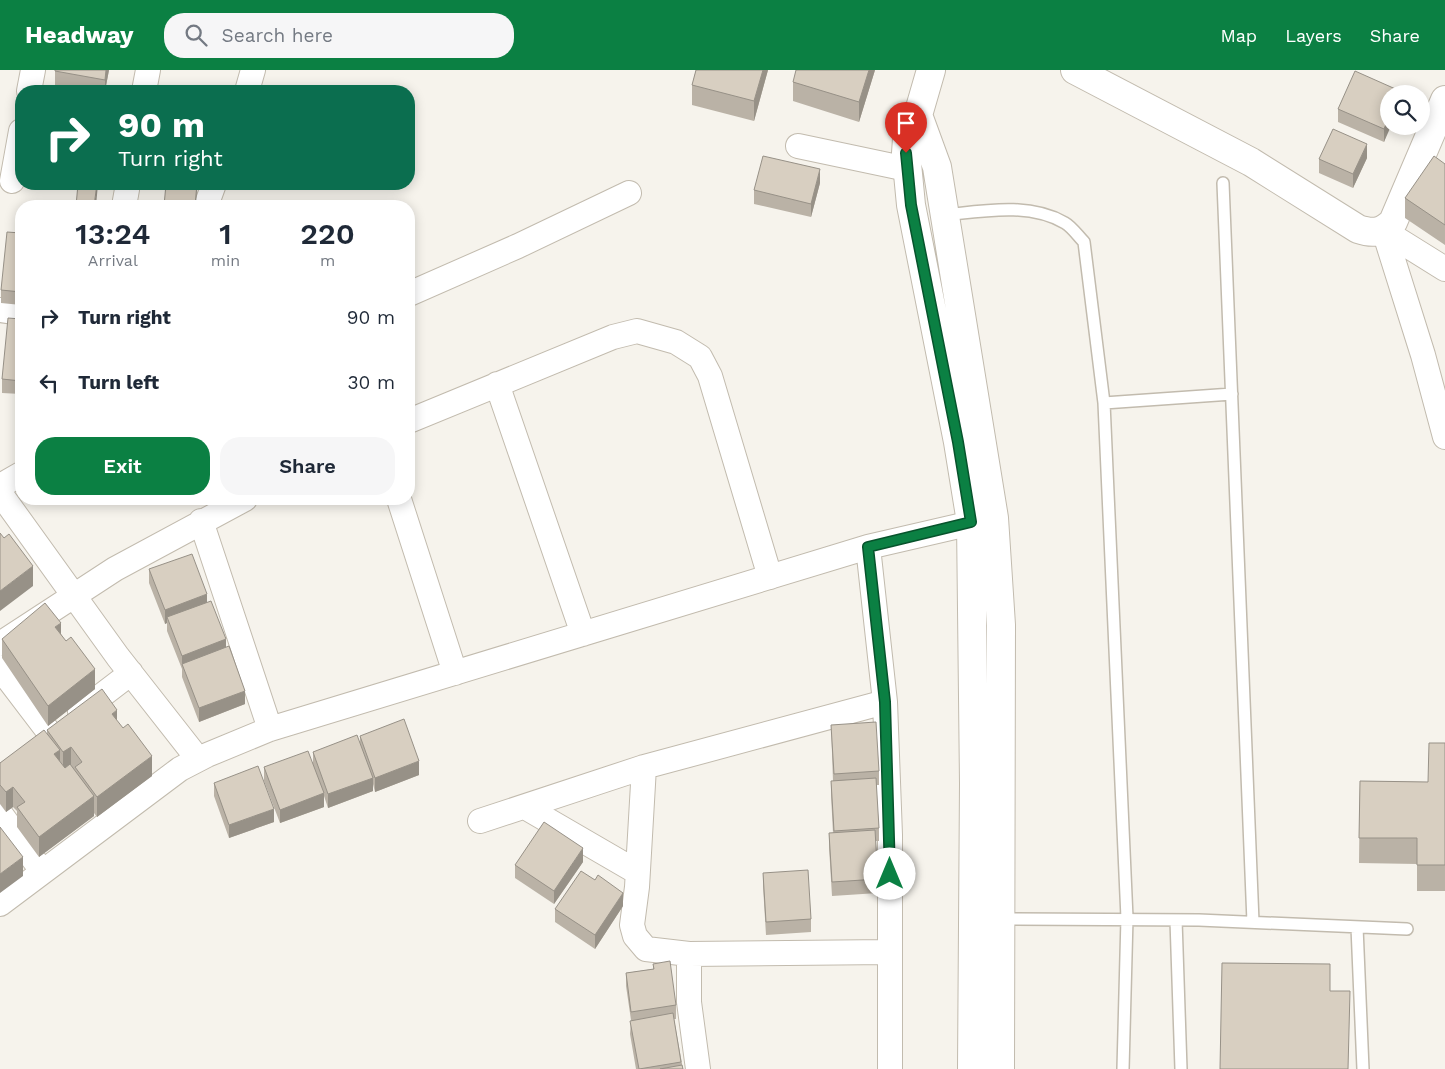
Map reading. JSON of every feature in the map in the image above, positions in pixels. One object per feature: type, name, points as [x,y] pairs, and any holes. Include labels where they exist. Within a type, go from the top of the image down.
[{"type":"street","points":[[30,85],[33,70]]},
{"type":"street","points":[[145,85],[148,70]]},
{"type":"street","points":[[249,85],[253,70]]},
{"type":"street","points":[[931,70],[918,115],[907,139],[907,169],[911,205],[958,442],[982,520],[974,773],[972,1069]]},
{"type":"street","points":[[1075,70],[1251,162],[1309,196],[1358,229],[1370,233],[1384,231],[1393,222],[1445,100]]},
{"type":"street","points":[[918,115],[937,167],[945,214],[982,520],[1001,625],[1000,1069]]},
{"type":"street","points":[[798,146],[907,169]]},
{"type":"street","points":[[12,181],[15,164]]},
{"type":"street","points":[[415,291],[629,193]]},
{"type":"street","points":[[1384,231],[1445,269]]},
{"type":"street","points":[[1384,231],[1423,355],[1445,437]]},
{"type":"street","points":[[0,310],[15,312]]},
{"type":"street","points":[[415,418],[614,337],[637,331],[676,342],[700,357],[710,376],[770,577]]},
{"type":"street","points":[[497,384],[584,634]]},
{"type":"street","points":[[0,486],[15,477]]},
{"type":"street","points":[[0,493],[131,673],[198,760]]},
{"type":"street","points":[[0,644],[73,594],[201,521],[233,505]]},
{"type":"street","points":[[401,505],[455,673]]},
{"type":"street","points":[[0,904],[159,783],[198,760],[270,728],[868,547],[982,520]]},
{"type":"street","points":[[201,521],[270,728]]},
{"type":"street","points":[[868,547],[885,702],[890,835],[890,1069]]},
{"type":"street","points":[[0,668],[44,741],[131,673]]},
{"type":"street","points":[[480,821],[644,767],[885,702]]},
{"type":"street","points":[[644,767],[632,925],[634,936],[646,949],[689,954],[889,952]]},
{"type":"street","points":[[525,806],[637,872]]},
{"type":"street","points":[[0,813],[42,871]]},
{"type":"street","points":[[689,954],[689,1002],[698,1069]]},
{"type":"lane","points":[[1223,183],[1253,922]]},
{"type":"lane","points":[[945,214],[1006,208],[1037,213],[1065,223],[1084,242],[1104,403],[1127,918],[1123,1069]]},
{"type":"lane","points":[[1104,403],[1232,394]]},
{"type":"lane","points":[[1000,919],[1127,918],[1407,929]]},
{"type":"lane","points":[[1176,920],[1181,1069]]},
{"type":"lane","points":[[1357,927],[1363,1069]]},
{"type":"building","points":[[55,70],[106,70],[105,80]]},
{"type":"building","points":[[696,70],[763,70],[754,101],[692,85]]},
{"type":"building","points":[[796,70],[869,70],[859,102],[793,82]]},
{"type":"building","points":[[1355,71],[1386,85],[1380,85],[1380,127],[1338,109]]},
{"type":"building","points":[[1333,129],[1367,144],[1353,174],[1319,159]]},
{"type":"building","points":[[763,156],[820,169],[811,204],[754,190]]},
{"type":"building","points":[[1434,156],[1445,164],[1445,225],[1405,198]]},
{"type":"building","points":[[77,190],[96,190],[95,200],[77,200]]},
{"type":"building","points":[[165,190],[196,190],[196,200],[165,200]]},
{"type":"building","points":[[7,232],[15,233],[15,291],[1,290]]},
{"type":"building","points":[[8,318],[15,319],[15,380],[2,379]]},
{"type":"building","points":[[0,533],[4,538],[9,534],[33,566],[0,591]]},
{"type":"building","points":[[192,554],[207,594],[165,610],[149,569]]},
{"type":"building","points":[[211,601],[226,639],[182,656],[167,617]]},
{"type":"building","points":[[45,603],[61,623],[55,627],[66,641],[71,637],[95,669],[48,706],[2,639]]},
{"type":"building","points":[[229,646],[245,691],[199,708],[182,664]]},
{"type":"building","points":[[102,689],[117,710],[112,714],[123,728],[128,724],[152,756],[97,797],[75,767],[82,762],[71,747],[63,752],[47,730]]},
{"type":"building","points":[[404,719],[419,761],[375,778],[360,736]]},
{"type":"building","points":[[876,722],[879,771],[834,774],[831,725]]},
{"type":"building","points":[[44,730],[60,750],[54,754],[65,768],[70,764],[94,796],[39,837],[17,807],[25,802],[13,787],[6,792],[0,785],[0,763]]},
{"type":"building","points":[[357,735],[373,778],[328,794],[313,752]]},
{"type":"building","points":[[1429,743],[1445,743],[1445,865],[1417,865],[1417,838],[1359,838],[1360,781],[1428,782]]},
{"type":"building","points":[[308,751],[324,793],[280,810],[264,767]]},
{"type":"building","points":[[258,766],[274,809],[229,825],[214,783]]},
{"type":"building","points":[[876,778],[879,828],[834,831],[831,781]]},
{"type":"building","points":[[544,822],[583,848],[554,891],[515,865]]},
{"type":"building","points":[[0,827],[23,857],[0,874]]},
{"type":"building","points":[[875,830],[878,879],[832,882],[829,833]]},
{"type":"building","points":[[808,870],[811,919],[766,922],[763,873]]},
{"type":"building","points":[[581,871],[595,880],[598,875],[623,893],[595,935],[555,909]]},
{"type":"building","points":[[670,961],[676,1005],[631,1012],[626,973],[654,969],[653,964]]},
{"type":"building","points":[[1222,963],[1330,964],[1330,991],[1350,991],[1348,1069],[1220,1069]]},
{"type":"building","points":[[673,1013],[681,1062],[639,1069],[630,1021]]},
{"type":"building","points":[[682,1065],[683,1069],[660,1069]]},
{"type":"route","points":[[890,874],[885,702],[868,547],[971,522],[958,442],[911,205],[906,153]]}]
